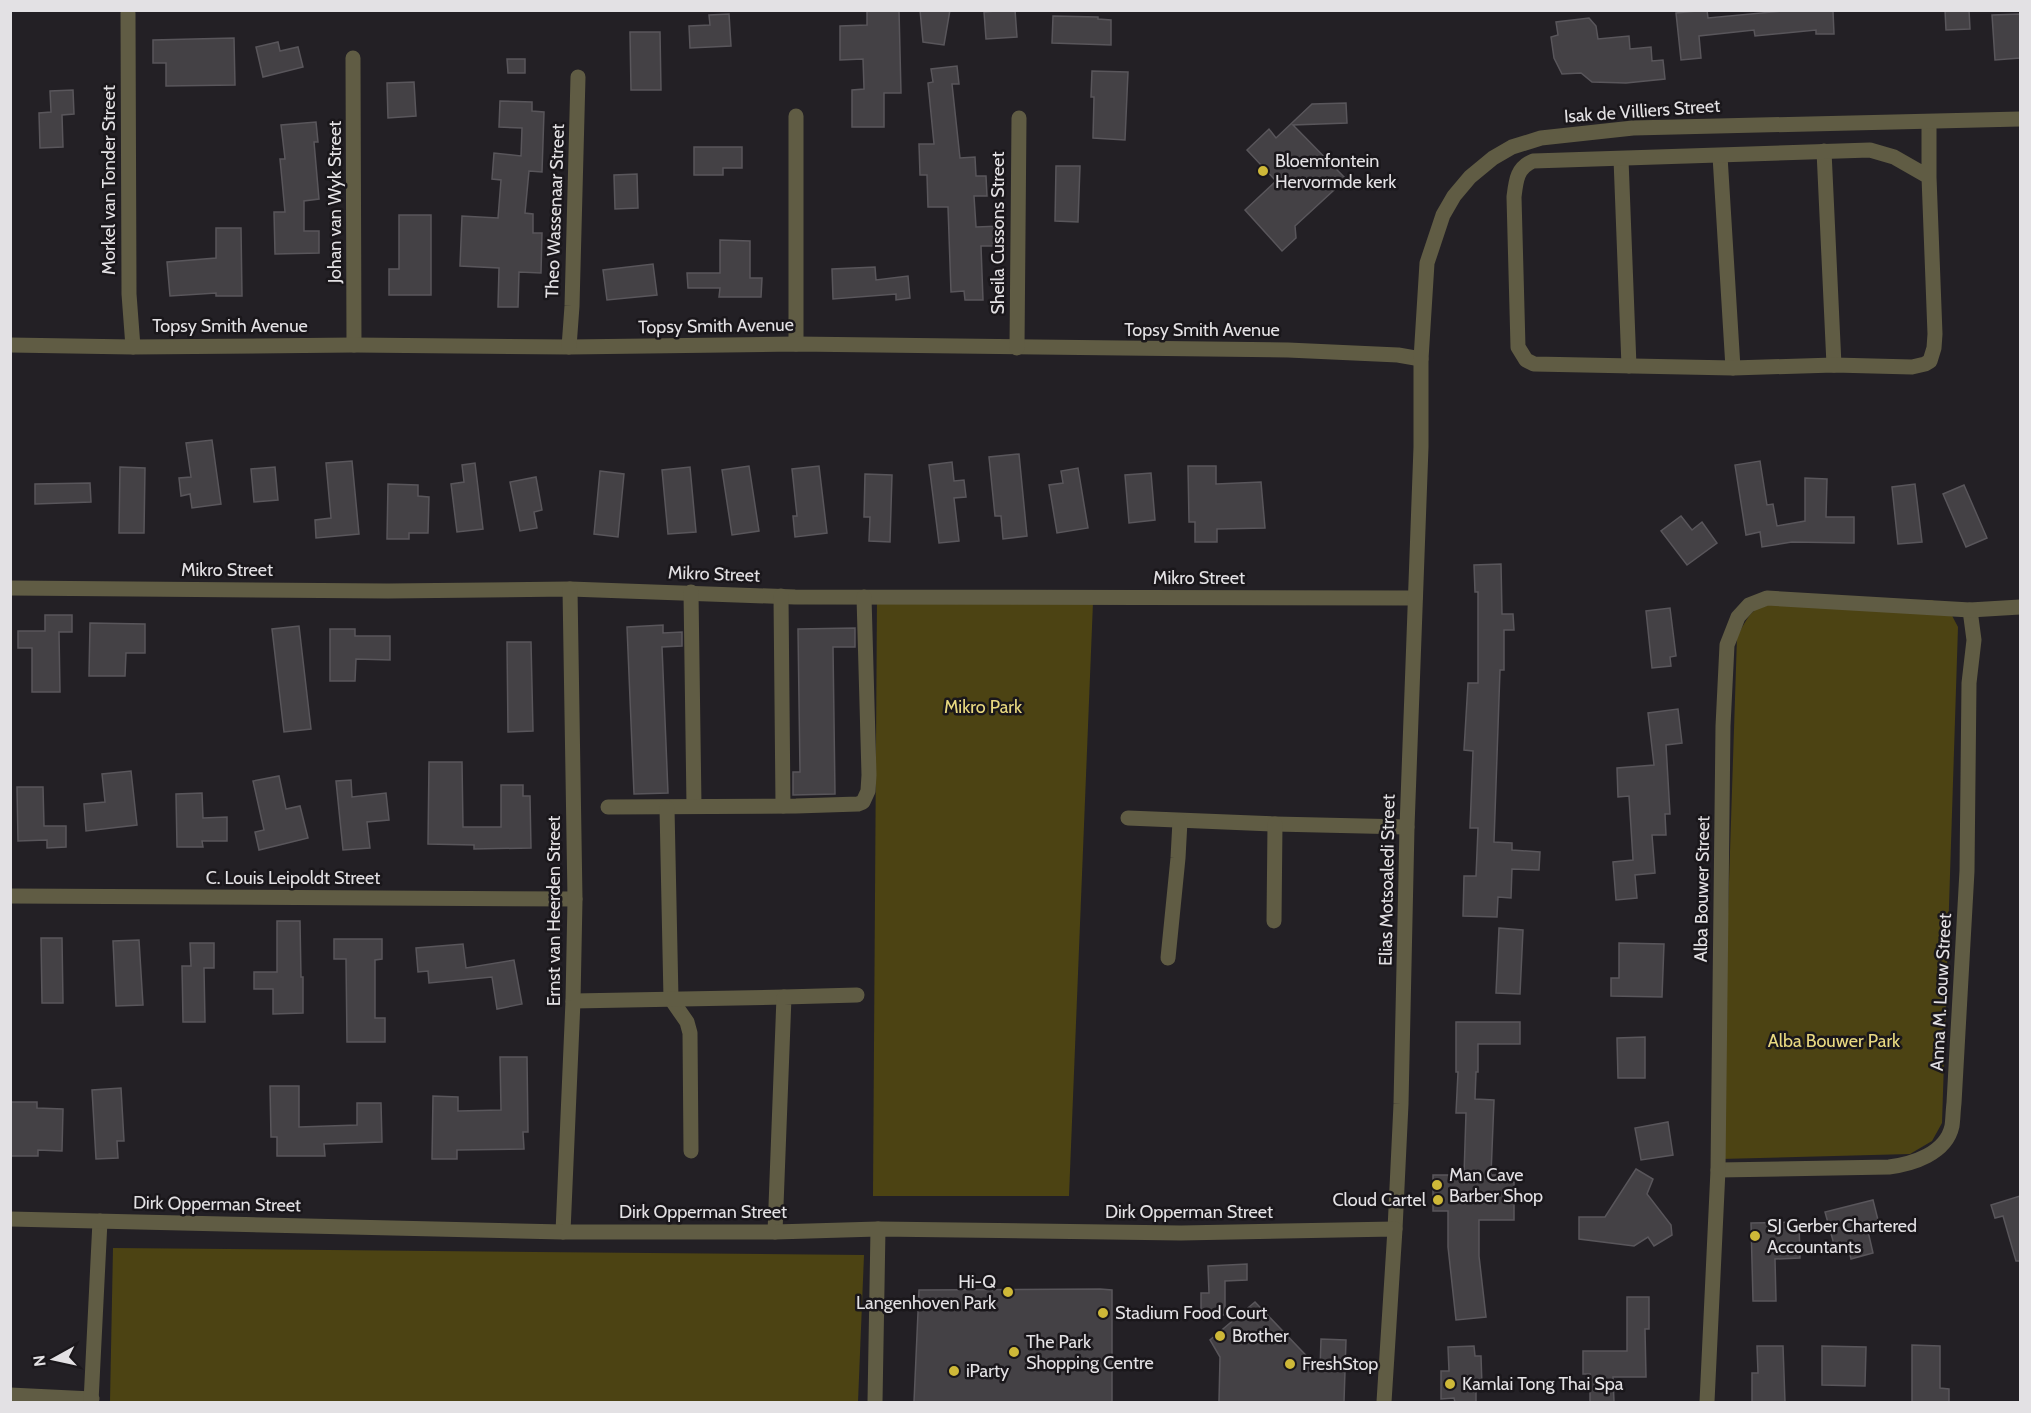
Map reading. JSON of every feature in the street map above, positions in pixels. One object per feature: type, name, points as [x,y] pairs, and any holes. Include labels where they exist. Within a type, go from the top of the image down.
[{"type":"street","name":"Morkel van Tonder Street","points":[[128,13],[129,294],[133,347]]},
{"type":"street","name":"Johan van Wyk Street","points":[[353,58],[354,345]]},
{"type":"street","name":"Theo Wassenaar Street","points":[[569,347],[578,77]]},
{"type":"street","points":[[796,116],[796,344]]},
{"type":"street","name":"Sheila Cussons Street","points":[[1017,348],[1018,118]]},
{"type":"street","name":"Isak de Villiers Street","points":[[1421,359],[1427,263],[1443,215],[1454,196],[1470,177],[1493,158],[1512,147],[1541,138],[1633,128],[2020,119]]},
{"type":"street","points":[[1929,122],[1935,334],[1930,361],[1925,364],[1912,367],[1834,365],[1733,368],[1534,364],[1526,360],[1518,346],[1514,197],[1521,168],[1533,161],[1870,150],[1883,152],[1929,177]]},
{"type":"street","points":[[1824,151],[1834,365]]},
{"type":"street","points":[[1720,156],[1733,368]]},
{"type":"street","points":[[1621,159],[1629,366]]},
{"type":"street","name":"Topsy Smith Avenue","points":[[10,345],[569,347],[796,344],[1288,350],[1398,355],[1421,359]]},
{"type":"street","name":"Elias Motsoaledi Street","points":[[1384,1402],[1401,1104],[1407,827],[1421,447],[1421,359]]},
{"type":"street","name":"Mikro Street","points":[[10,588],[570,590],[864,597],[1416,598]]},
{"type":"street","name":"Ernst van Heerden Street","points":[[563,1232],[575,899],[570,590]]},
{"type":"street","points":[[691,592],[694,806]]},
{"type":"street","points":[[781,596],[783,806]]},
{"type":"street","points":[[608,807],[858,804],[866,798],[869,775],[864,597]]},
{"type":"street","name":"Alba Bouwer Street","points":[[1707,1402],[1718,1170],[1723,726],[1727,645],[1732,630],[1738,617],[1749,605],[1767,598],[1970,610],[2020,607]]},
{"type":"street","name":"Anna M. Louw Street","points":[[1718,1170],[1904,1165],[1931,1154],[1948,1137],[1952,1127],[1954,1103],[1967,871],[1969,684],[1974,640],[1970,610]]},
{"type":"street","points":[[667,808],[671,999],[687,1022],[690,1033],[691,1151]]},
{"type":"street","points":[[1128,818],[1407,827]]},
{"type":"street","points":[[1168,958],[1180,821]]},
{"type":"street","points":[[1274,921],[1275,824]]},
{"type":"street","name":"C. Louis Leipoldt Street","points":[[10,896],[575,899]]},
{"type":"street","points":[[573,1001],[857,995]]},
{"type":"street","points":[[775,1232],[784,997]]},
{"type":"street","name":"Dirk Opperman Street","points":[[10,1219],[563,1232],[775,1232],[878,1229],[1181,1233],[1395,1229]]},
{"type":"street","points":[[10,1395],[91,1401],[100,1221]]},
{"type":"street","points":[[875,1402],[878,1229]]},
{"type":"green space","name":"Mikro Park","points":[[877,599],[1093,602],[1069,1196],[873,1196]]},
{"type":"green space","name":"Alba Bouwer Park","points":[[1932,600],[1948,608],[1958,627],[1942,1123],[1932,1141],[1910,1154],[1720,1159],[1737,637],[1750,615],[1759,607],[1783,601]]},
{"type":"green space","points":[[113,1248],[864,1255],[858,1402],[110,1402]]},
{"type":"building","points":[[867,10],[899,10],[901,93],[884,93],[884,127],[852,127],[852,90],[864,89],[863,59],[840,60],[840,26],[867,25]]},
{"type":"building","points":[[920,10],[950,10],[944,45],[923,42]]},
{"type":"building","points":[[1015,10],[1017,37],[986,39],[984,12]]},
{"type":"building","points":[[1707,10],[1708,18],[1792,10],[1833,11],[1834,34],[1816,34],[1816,30],[1755,36],[1754,30],[1699,36],[1701,58],[1681,60],[1676,13]]},
{"type":"building","points":[[1945,10],[1969,10],[1970,29],[1946,30]]},
{"type":"building","points":[[729,14],[731,46],[690,48],[689,26],[710,25],[709,15]]},
{"type":"building","points":[[2020,14],[2020,58],[1995,60],[1992,15]]},
{"type":"building","points":[[1053,16],[1098,17],[1098,19],[1111,20],[1111,45],[1052,43]]},
{"type":"building","points":[[1589,18],[1596,26],[1598,39],[1629,36],[1630,49],[1651,47],[1652,61],[1663,60],[1665,79],[1626,83],[1592,82],[1581,73],[1562,74],[1554,58],[1551,37],[1558,35],[1556,22]]},
{"type":"building","points":[[630,32],[660,32],[661,90],[631,90]]},
{"type":"building","points":[[234,38],[235,85],[166,86],[166,63],[153,63],[153,40]]},
{"type":"building","points":[[278,42],[280,51],[298,47],[303,67],[263,77],[256,47]]},
{"type":"building","points":[[507,59],[525,59],[525,73],[508,73]]},
{"type":"building","points":[[957,66],[959,84],[952,84],[960,158],[975,157],[976,176],[986,176],[987,196],[974,196],[976,227],[1001,226],[1001,246],[981,246],[983,300],[965,300],[964,291],[951,292],[948,207],[928,207],[927,175],[920,175],[919,144],[934,144],[928,83],[933,82],[931,69]]},
{"type":"building","points":[[1092,71],[1128,72],[1125,140],[1093,138]]},
{"type":"building","points":[[414,82],[416,116],[388,118],[387,83]]},
{"type":"building","points":[[73,90],[74,114],[62,115],[63,147],[40,148],[39,113],[51,112],[50,91]]},
{"type":"building","points":[[500,101],[532,102],[532,111],[544,112],[542,172],[529,171],[525,213],[533,214],[533,233],[542,233],[541,273],[519,272],[518,307],[498,307],[499,268],[460,266],[462,216],[498,218],[501,180],[492,179],[494,153],[521,156],[522,128],[499,127]]},
{"type":"building","points":[[1346,103],[1347,123],[1293,125],[1346,179],[1295,226],[1296,238],[1282,251],[1245,210],[1276,181],[1247,150],[1269,129],[1276,138],[1312,104]]},
{"type":"building","points":[[316,122],[318,142],[314,142],[319,199],[304,201],[304,231],[319,231],[319,253],[275,254],[274,212],[285,212],[280,159],[285,159],[281,125]]},
{"type":"building","points":[[694,147],[742,147],[742,168],[723,168],[723,175],[694,175]]},
{"type":"building","points":[[1056,166],[1080,166],[1078,222],[1055,221]]},
{"type":"building","points":[[637,174],[638,208],[615,209],[614,175]]},
{"type":"building","points":[[399,215],[431,215],[431,295],[389,295],[389,269],[399,269]]},
{"type":"building","points":[[216,228],[241,228],[242,296],[216,296],[216,293],[170,296],[167,262],[216,258]]},
{"type":"building","points":[[720,240],[750,241],[750,278],[762,278],[761,297],[719,297],[720,288],[688,288],[687,273],[720,273]]},
{"type":"building","points":[[653,264],[657,295],[607,300],[603,270]]},
{"type":"building","points":[[875,267],[876,280],[908,276],[910,298],[896,300],[896,294],[833,299],[832,269]]},
{"type":"building","points":[[212,440],[221,504],[192,508],[190,494],[181,496],[179,478],[191,477],[186,443]]},
{"type":"building","points":[[1019,454],[1027,536],[1003,539],[1001,516],[995,516],[989,457]]},
{"type":"building","points":[[352,461],[359,534],[316,538],[315,520],[331,518],[326,463]]},
{"type":"building","points":[[1760,461],[1767,505],[1773,504],[1777,526],[1805,521],[1805,478],[1827,479],[1826,517],[1854,517],[1854,543],[1792,542],[1762,547],[1760,532],[1746,535],[1735,465]]},
{"type":"building","points":[[952,462],[954,481],[964,480],[966,497],[954,498],[959,541],[939,543],[929,465]]},
{"type":"building","points":[[475,463],[483,529],[457,532],[451,484],[464,482],[462,465]]},
{"type":"building","points":[[749,466],[759,531],[732,535],[722,470]]},
{"type":"building","points":[[819,466],[827,533],[795,537],[793,516],[797,516],[792,469]]},
{"type":"building","points":[[1188,466],[1216,466],[1216,484],[1261,482],[1265,528],[1217,529],[1217,542],[1195,542],[1195,522],[1189,522]]},
{"type":"building","points":[[120,467],[145,468],[144,533],[119,533]]},
{"type":"building","points":[[275,467],[278,500],[254,502],[251,469]]},
{"type":"building","points":[[690,467],[696,532],[668,534],[662,470]]},
{"type":"building","points":[[1078,468],[1088,528],[1057,533],[1049,485],[1063,483],[1061,471]]},
{"type":"building","points":[[600,471],[624,474],[618,537],[594,534]]},
{"type":"building","points":[[1151,473],[1155,520],[1129,523],[1125,475]]},
{"type":"building","points":[[865,474],[892,475],[890,542],[869,541],[870,517],[864,517]]},
{"type":"building","points":[[536,477],[542,510],[534,512],[537,528],[520,531],[510,482]]},
{"type":"building","points":[[90,483],[91,502],[35,504],[35,484]]},
{"type":"building","points":[[388,484],[418,485],[418,496],[429,497],[428,533],[409,533],[409,539],[387,539]]},
{"type":"building","points":[[1915,484],[1922,542],[1898,544],[1892,487]]},
{"type":"building","points":[[1964,485],[1987,538],[1966,547],[1943,494]]},
{"type":"building","points":[[1681,516],[1692,530],[1702,522],[1717,543],[1687,565],[1661,531]]},
{"type":"building","points":[[1501,564],[1502,614],[1513,614],[1514,630],[1504,630],[1504,670],[1500,670],[1494,842],[1512,843],[1512,850],[1540,852],[1539,870],[1512,869],[1511,898],[1498,897],[1497,917],[1463,916],[1464,876],[1476,876],[1478,828],[1470,828],[1473,751],[1464,750],[1468,683],[1478,683],[1478,592],[1475,592],[1474,565]]},
{"type":"building","points":[[1670,608],[1676,656],[1670,657],[1671,666],[1652,668],[1646,611]]},
{"type":"building","points":[[45,615],[72,615],[72,632],[59,632],[60,692],[32,692],[32,648],[18,648],[18,631],[45,631]]},
{"type":"building","points":[[90,623],[145,624],[145,653],[126,653],[125,676],[89,676]]},
{"type":"building","points":[[663,625],[663,633],[682,632],[682,646],[662,647],[668,793],[634,794],[627,627]]},
{"type":"building","points":[[299,626],[311,729],[284,732],[272,629]]},
{"type":"building","points":[[855,628],[855,647],[833,647],[835,794],[793,795],[793,772],[800,772],[798,629]]},
{"type":"building","points":[[330,629],[355,629],[355,636],[390,636],[390,660],[356,659],[355,681],[330,681]]},
{"type":"building","points":[[507,642],[531,642],[533,731],[508,732]]},
{"type":"building","points":[[1678,709],[1682,743],[1666,745],[1670,814],[1665,814],[1666,835],[1652,835],[1655,873],[1635,875],[1637,898],[1616,900],[1613,862],[1633,860],[1629,796],[1618,797],[1617,768],[1654,765],[1648,713]]},
{"type":"building","points":[[429,762],[462,762],[463,827],[501,827],[501,785],[523,785],[523,796],[530,796],[531,848],[474,849],[474,845],[428,844]]},
{"type":"building","points":[[131,771],[137,825],[86,831],[84,804],[105,802],[102,774]]},
{"type":"building","points":[[279,776],[286,809],[300,806],[308,838],[259,850],[255,832],[264,830],[253,781]]},
{"type":"building","points":[[351,780],[352,797],[386,793],[389,820],[367,822],[370,848],[343,850],[336,781]]},
{"type":"building","points":[[17,787],[43,787],[44,826],[66,826],[66,847],[47,848],[47,840],[18,841]]},
{"type":"building","points":[[202,793],[203,818],[227,817],[227,841],[202,841],[203,847],[177,847],[176,794]]},
{"type":"building","points":[[277,921],[300,921],[303,1013],[273,1014],[273,989],[254,989],[254,972],[277,972]]},
{"type":"building","points":[[1499,928],[1523,930],[1520,994],[1496,993]]},
{"type":"building","points":[[41,938],[62,938],[63,1003],[42,1003]]},
{"type":"building","points":[[334,939],[382,939],[382,959],[375,960],[375,1018],[385,1018],[385,1042],[347,1042],[346,959],[334,959]]},
{"type":"building","points":[[139,940],[143,1005],[116,1006],[113,941]]},
{"type":"building","points":[[190,943],[214,943],[214,968],[204,968],[205,1022],[183,1022],[182,966],[191,966]]},
{"type":"building","points":[[1619,943],[1664,944],[1662,997],[1611,996],[1611,978],[1619,978]]},
{"type":"building","points":[[463,944],[466,968],[514,960],[522,1004],[497,1009],[492,977],[429,983],[428,971],[418,972],[416,948]]},
{"type":"building","points":[[1456,1022],[1520,1022],[1520,1044],[1478,1044],[1475,1099],[1494,1100],[1491,1175],[1514,1175],[1514,1220],[1479,1220],[1479,1256],[1486,1317],[1456,1320],[1448,1247],[1448,1211],[1433,1211],[1433,1175],[1464,1175],[1466,1113],[1456,1113],[1458,1072],[1456,1072]]},
{"type":"building","points":[[1645,1037],[1645,1078],[1618,1078],[1617,1038]]},
{"type":"building","points":[[500,1057],[527,1057],[528,1132],[523,1132],[524,1149],[457,1150],[457,1159],[432,1159],[433,1096],[458,1097],[458,1111],[501,1110]]},
{"type":"building","points":[[270,1086],[299,1086],[299,1127],[357,1125],[357,1103],[381,1103],[382,1142],[324,1144],[325,1156],[277,1156],[277,1137],[271,1137]]},
{"type":"building","points":[[121,1088],[124,1141],[117,1141],[118,1158],[96,1159],[92,1090]]},
{"type":"building","points":[[11,1102],[37,1102],[37,1108],[63,1109],[62,1151],[38,1150],[38,1156],[10,1156]]},
{"type":"building","points":[[1668,1122],[1673,1155],[1641,1160],[1635,1128]]},
{"type":"building","points":[[1636,1169],[1653,1179],[1647,1194],[1671,1225],[1672,1235],[1654,1246],[1648,1237],[1634,1246],[1579,1239],[1579,1217],[1605,1217]]},
{"type":"building","points":[[2020,1196],[2020,1261],[2016,1261],[2003,1216],[1995,1218],[1991,1205]]},
{"type":"building","points":[[1873,1200],[1879,1224],[1867,1227],[1873,1253],[1851,1259],[1848,1245],[1835,1248],[1825,1212]]},
{"type":"building","points":[[1799,1222],[1800,1258],[1775,1259],[1776,1301],[1753,1301],[1751,1223]]},
{"type":"building","points":[[1247,1264],[1247,1280],[1225,1281],[1225,1315],[1201,1314],[1201,1293],[1209,1293],[1208,1266]]},
{"type":"building","name":"The Park Shopping Centre","points":[[919,1290],[1112,1290],[1112,1402],[914,1402]]},
{"type":"building","points":[[1627,1297],[1649,1297],[1649,1329],[1645,1329],[1646,1377],[1613,1377],[1614,1402],[1590,1402],[1590,1374],[1583,1374],[1583,1351],[1627,1351]]},
{"type":"building","points":[[1255,1302],[1320,1370],[1321,1339],[1346,1340],[1344,1402],[1219,1402],[1220,1357],[1210,1340]]},
{"type":"building","points":[[1912,1345],[1940,1346],[1940,1388],[1949,1389],[1949,1402],[1912,1402]]},
{"type":"building","points":[[1474,1346],[1475,1356],[1481,1356],[1482,1386],[1476,1387],[1476,1402],[1455,1402],[1454,1398],[1441,1399],[1441,1371],[1449,1371],[1448,1347]]},
{"type":"building","points":[[1757,1346],[1783,1346],[1785,1402],[1752,1402],[1752,1373],[1758,1373]]},
{"type":"building","points":[[1822,1346],[1866,1347],[1865,1386],[1822,1385]]},
{"type":"place","name":"Bloemfontein Hervormde kerk","points":[[1263,171]]},
{"type":"place","name":"Man Cave Barber Shop","points":[[1437,1185]]},
{"type":"place","name":"Cloud Cartel","points":[[1438,1200]]},
{"type":"place","name":"SJ Gerber Chartered Accountants","points":[[1755,1236]]},
{"type":"place","name":"Hi-Q Langenhoven Park","points":[[1008,1292]]},
{"type":"place","name":"Stadium Food Court","points":[[1103,1313]]},
{"type":"place","name":"Brother","points":[[1220,1336]]},
{"type":"place","name":"The Park Shopping Centre","points":[[1014,1352]]},
{"type":"place","name":"FreshStop","points":[[1290,1364]]},
{"type":"place","name":"iParty","points":[[954,1371]]},
{"type":"place","name":"Kamlai Tong Thai Spa","points":[[1450,1384]]}]
